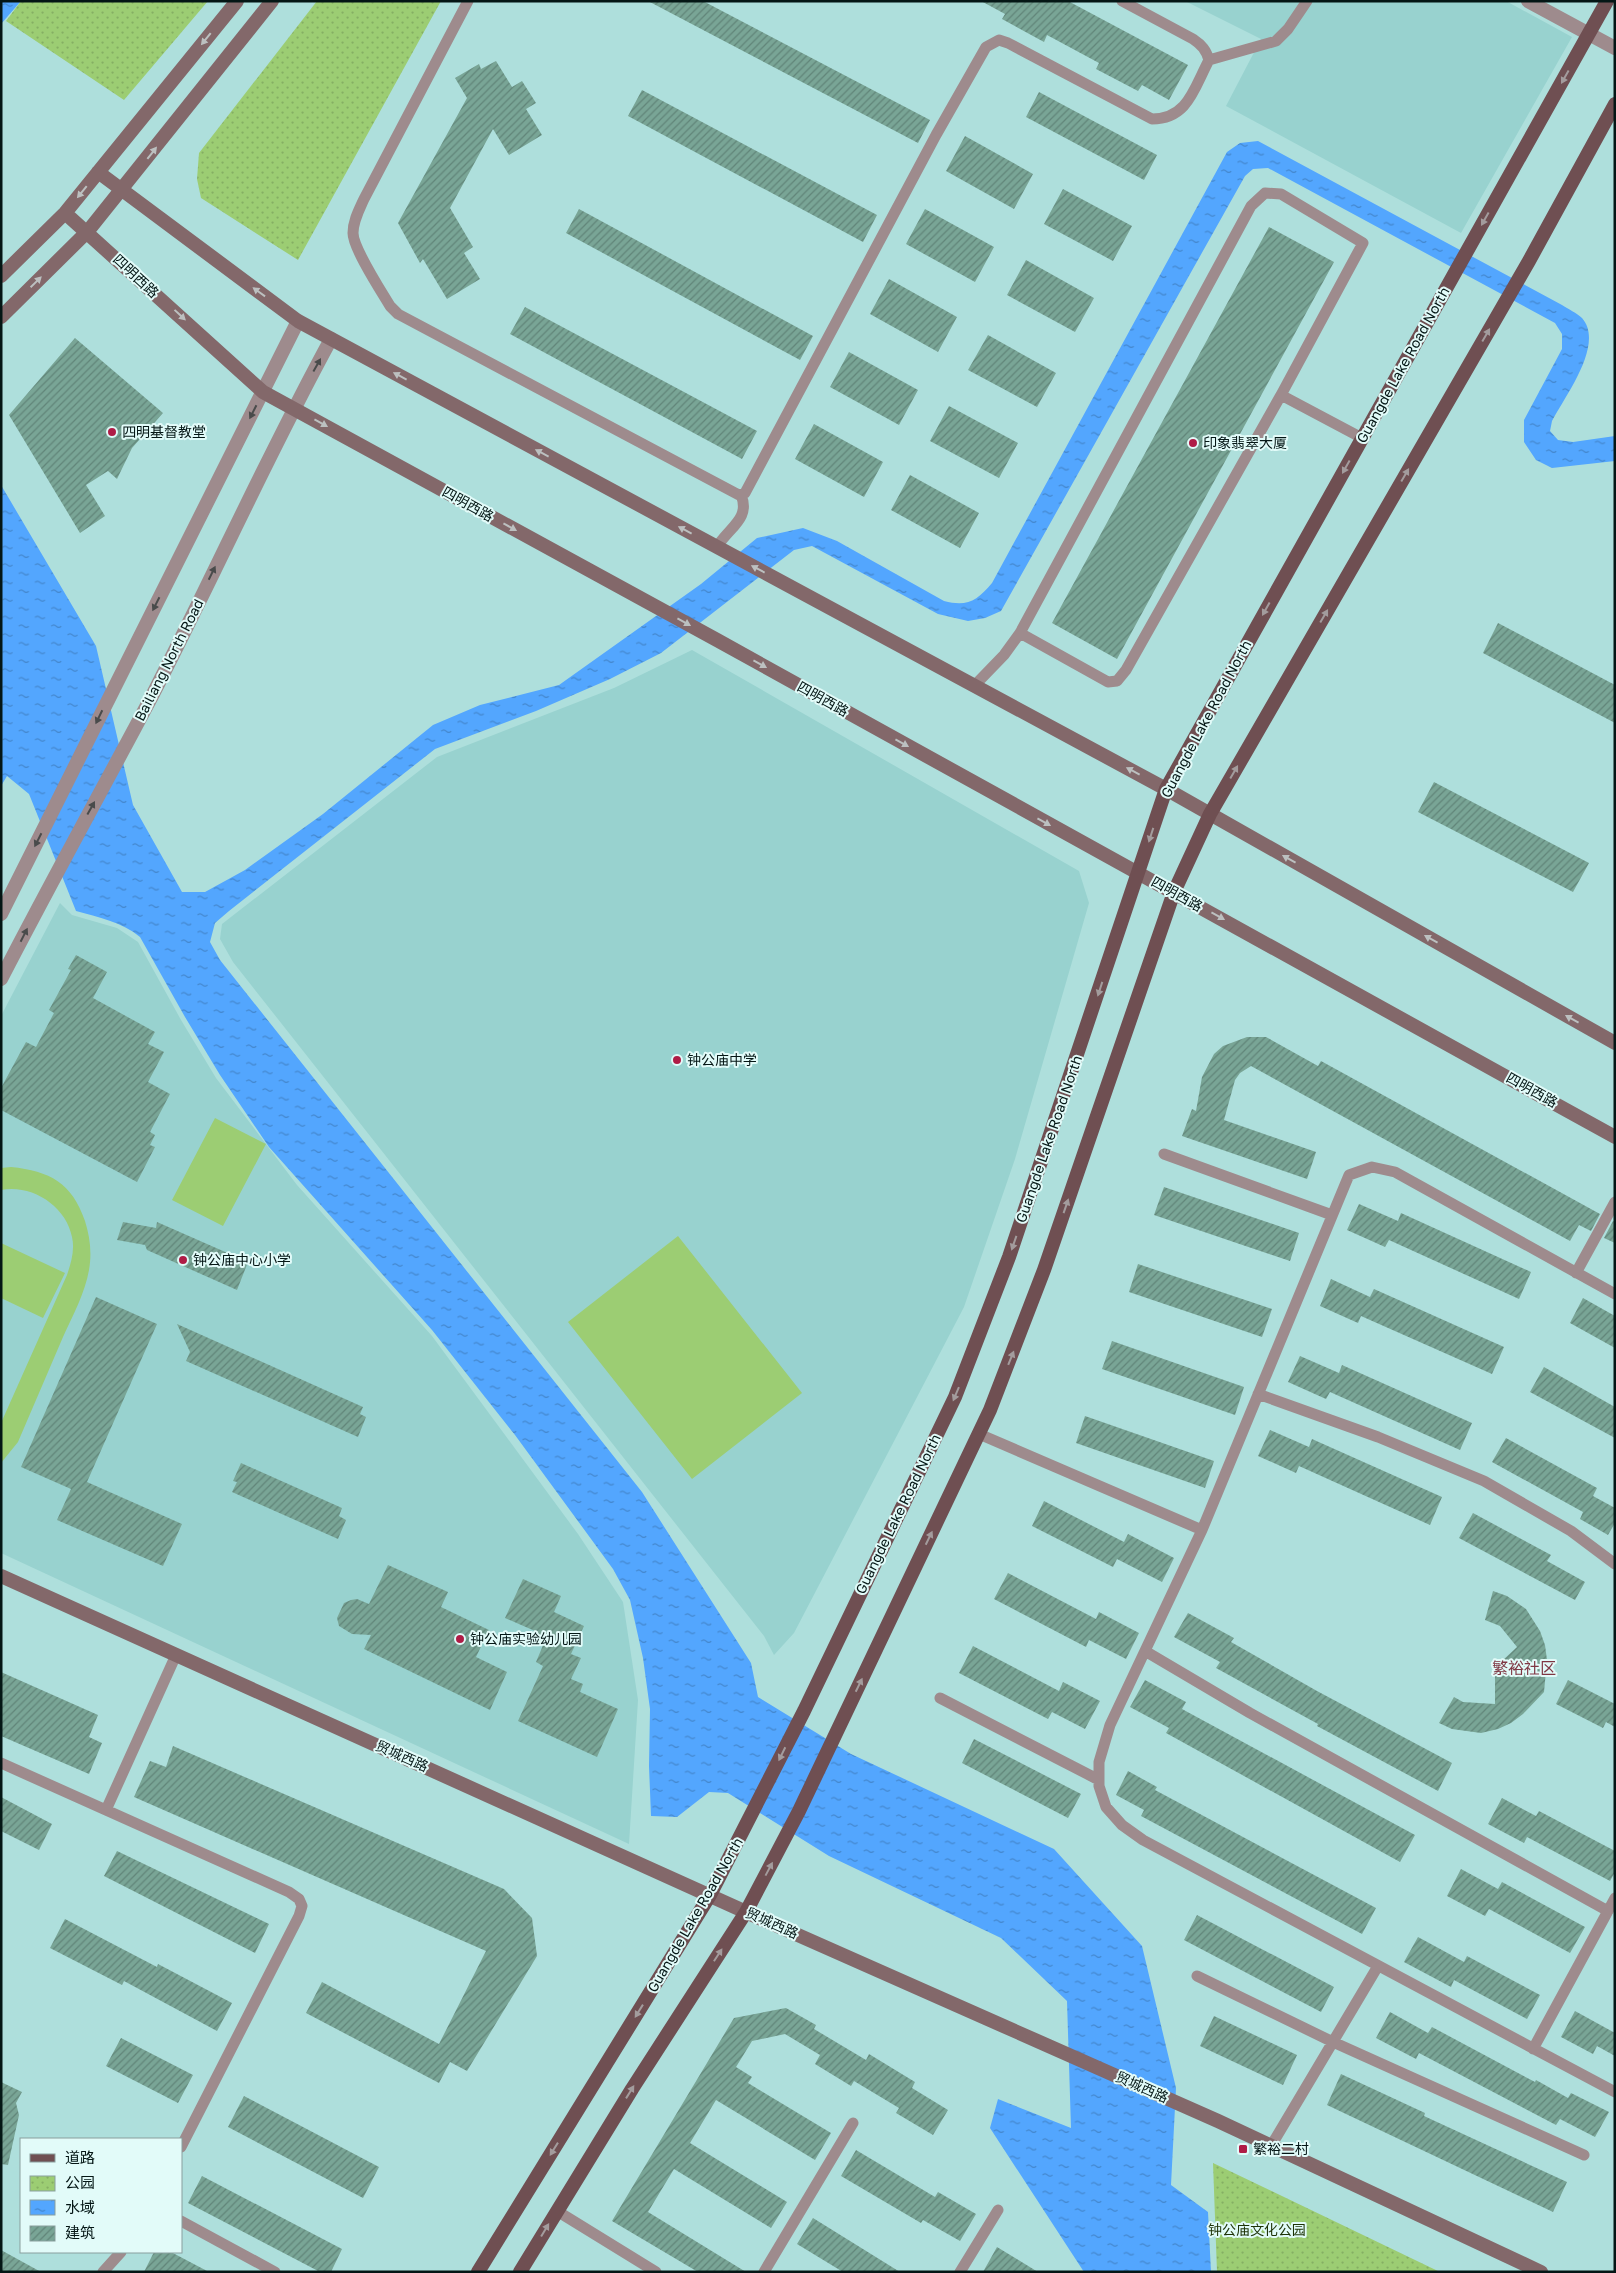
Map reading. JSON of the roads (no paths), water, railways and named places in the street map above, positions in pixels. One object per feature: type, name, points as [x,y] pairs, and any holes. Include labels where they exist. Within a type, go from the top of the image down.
[{"type":"main road","points":[[1,276],[65,213],[237,1]]},
{"type":"main road","points":[[1,316],[88,232],[272,1]]},
{"type":"main road","name":"Guangde Lake Road North","points":[[478,2272],[710,1895],[804,1711],[955,1397],[1010,1257],[1166,789],[1607,1]]},
{"type":"main road","points":[[520,2272],[632,2089],[746,1912],[799,1811],[979,1434],[1005,1373],[1044,1270],[1174,892],[1210,814],[1529,261],[1615,104]]},
{"type":"main road","points":[[98,172],[298,321],[1166,789],[1615,1043]]},
{"type":"main road","name":"四明西路","points":[[65,213],[263,392],[652,604],[1615,1136]]},
{"type":"main road","name":"贸城西路","points":[[1,1576],[746,1912],[1218,2121],[1541,2272]]},
{"type":"street","points":[[1528,1],[1615,48]]},
{"type":"street","points":[[1,914],[298,321]]},
{"type":"street","name":"Bailiang North Road","points":[[1,979],[67,851],[152,695],[293,408],[331,338]]},
{"type":"lane","points":[[468,1],[355,219],[352,234],[356,246],[390,306],[398,314],[739,496],[745,494],[936,135],[986,46],[999,40],[1008,43],[1152,119],[1165,119],[1181,110],[1209,60],[1276,40],[1288,29],[1307,1]]},
{"type":"lane","points":[[1122,1],[1201,44],[1209,60]]},
{"type":"lane","points":[[975,685],[1004,655],[1020,633],[1251,206],[1265,193],[1281,194],[1363,243],[1126,670],[1117,681],[1108,682],[1020,633]]},
{"type":"lane","points":[[1280,395],[1362,438]]},
{"type":"lane","points":[[722,550],[723,536],[742,518],[745,504],[741,495]]},
{"type":"lane","points":[[1164,1154],[1332,1215]]},
{"type":"lane","points":[[1615,1294],[1395,1172],[1372,1167],[1349,1175],[1202,1530],[1110,1725],[1099,1762],[1099,1786],[1106,1808],[1122,1825],[1143,1840],[1615,2092]]},
{"type":"lane","points":[[1576,1273],[1615,1202]]},
{"type":"lane","points":[[1258,1394],[1378,1436],[1484,1481],[1571,1531],[1615,1564]]},
{"type":"lane","points":[[979,1434],[1202,1530]]},
{"type":"lane","points":[[1145,1651],[1250,1713],[1608,1911]]},
{"type":"lane","points":[[106,1810],[176,1655]]},
{"type":"lane","points":[[940,1698],[1099,1780]]},
{"type":"lane","points":[[1,1763],[289,1892],[299,1899],[302,1906],[299,1916],[182,2145]]},
{"type":"lane","points":[[1533,2048],[1615,1898]]},
{"type":"lane","points":[[1271,2146],[1378,1966]]},
{"type":"lane","points":[[1197,1976],[1334,2042],[1584,2155]]},
{"type":"lane","points":[[764,2272],[853,2123]]},
{"type":"lane","points":[[960,2272],[998,2210]]},
{"type":"lane","points":[[557,2211],[656,2272]]},
{"type":"lane","points":[[182,2222],[275,2272]]},
{"type":"lane","points":[[103,2272],[120,2253]]},
{"type":"water","points":[[1,1],[21,1],[1,24]]},
{"type":"water","points":[[1258,141],[1562,305],[1582,318],[1588,329],[1589,342],[1586,355],[1573,384],[1552,421],[1550,431],[1558,440],[1573,442],[1615,436],[1615,461],[1552,468],[1536,460],[1524,442],[1524,420],[1562,349],[1562,334],[1555,323],[1268,168],[1253,169],[1245,176],[1001,611],[985,618],[968,621],[938,614],[812,546],[794,550],[661,653],[610,679],[536,711],[435,749],[215,923],[210,942],[220,960],[642,1492],[751,1663],[758,1697],[851,1754],[1054,1849],[1142,1946],[1176,2088],[1171,2185],[1208,2212],[1211,2272],[1084,2272],[990,2128],[998,2099],[1071,2128],[1067,2001],[1001,1938],[829,1856],[728,1793],[709,1792],[677,1817],[651,1816],[649,1766],[650,1709],[643,1658],[630,1600],[613,1569],[515,1435],[432,1330],[269,1147],[220,1075],[140,937],[126,927],[76,911],[29,794],[7,776],[1,786],[1,485],[96,646],[133,805],[182,892],[205,892],[245,870],[323,814],[433,725],[480,705],[559,685],[701,584],[757,538],[803,528],[837,541],[944,601],[965,603],[976,598],[992,583],[1227,152],[1240,143]]},
{"type":"place","name":"四明基督教堂","points":[[112,432]]},
{"type":"place","name":"印象翡翠大厦","points":[[1193,443]]},
{"type":"place","name":"钟公庙中学","points":[[677,1060]]},
{"type":"place","name":"钟公庙中心小学","points":[[183,1260]]},
{"type":"place","name":"钟公庙实验幼儿园","points":[[460,1639]]},
{"type":"place","name":"繁裕二村","points":[[1243,2149]]},
{"type":"district","name":"繁裕社区","points":[[1524,1668]]},
{"type":"park label","name":"钟公庙文化公园","points":[[1257,2230]]}]
